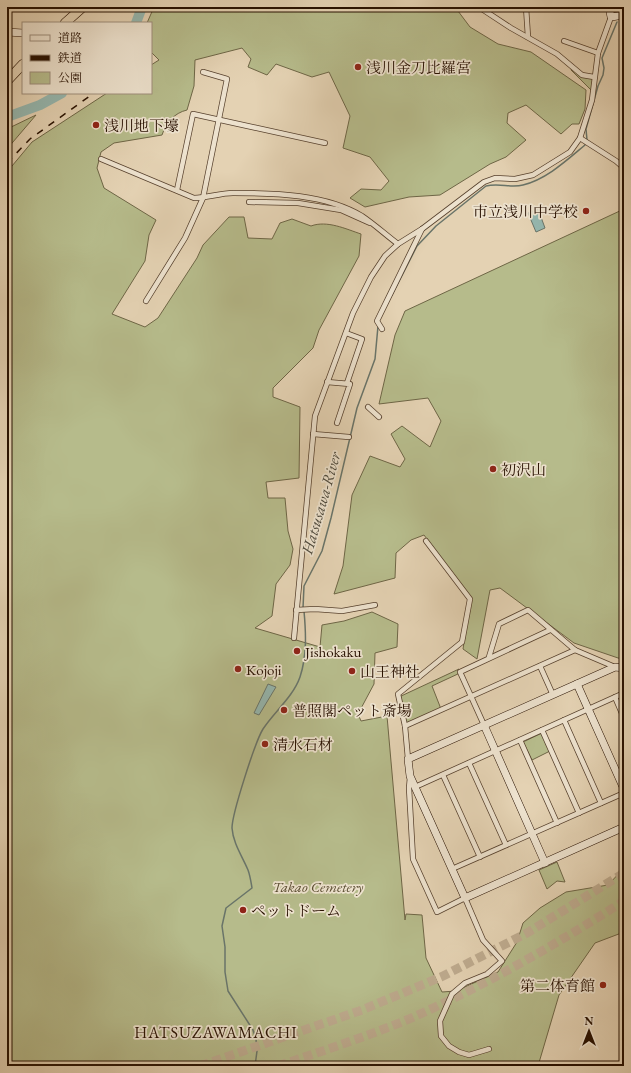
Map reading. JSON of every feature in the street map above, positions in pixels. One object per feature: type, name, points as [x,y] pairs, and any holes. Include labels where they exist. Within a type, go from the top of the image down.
[{"type":"highway","points":[[66,22],[83,7]]},
{"type":"highway","points":[[7,81],[22,65]]},
{"type":"street","points":[[479,7],[557,54],[582,76],[594,77]]},
{"type":"street","points":[[526,7],[528,37]]},
{"type":"street","points":[[294,638],[315,416],[346,333],[371,277],[385,256],[398,244],[422,229],[484,182],[495,178],[515,179],[533,175],[570,152],[581,139],[592,100],[598,53],[610,22],[611,16],[609,7]]},
{"type":"street","points":[[611,16],[624,15]]},
{"type":"street","points":[[7,32],[22,33]]},
{"type":"street","points":[[564,40],[598,53]]},
{"type":"street","points":[[146,301],[185,238],[203,198],[228,79],[203,72]]},
{"type":"street","points":[[177,190],[192,114],[325,143]]},
{"type":"street","points":[[581,139],[624,168]]},
{"type":"street","points":[[101,159],[194,198],[203,198],[231,193],[286,195],[340,205],[362,216],[398,244]]},
{"type":"street","points":[[249,202],[294,202],[342,210],[372,224]]},
{"type":"street","points":[[382,329],[377,321],[422,229]]},
{"type":"street","points":[[346,333],[362,339],[347,384]]},
{"type":"street","points":[[327,382],[350,384],[337,423]]},
{"type":"street","points":[[368,407],[379,417]]},
{"type":"street","points":[[314,434],[349,437]]},
{"type":"street","points":[[426,541],[470,599],[462,642],[398,694],[405,726],[410,776],[409,788],[414,859],[422,880],[438,912],[465,898],[624,828]]},
{"type":"street","points":[[296,610],[342,611],[375,605]]},
{"type":"street","points":[[489,657],[500,624],[528,610],[575,650],[615,667],[624,668]]},
{"type":"street","points":[[545,863],[460,672],[489,657],[550,630]]},
{"type":"street","points":[[405,726],[575,650]]},
{"type":"street","points":[[540,666],[553,694]]},
{"type":"street","points":[[408,759],[615,667]]},
{"type":"street","points":[[577,684],[624,789]]},
{"type":"street","points":[[415,787],[624,693]]},
{"type":"street","points":[[615,697],[624,718]]},
{"type":"street","points":[[564,720],[601,803]]},
{"type":"street","points":[[542,730],[579,813]]},
{"type":"street","points":[[520,740],[556,823]]},
{"type":"street","points":[[468,763],[506,845]]},
{"type":"street","points":[[443,775],[480,857]]},
{"type":"street","points":[[410,776],[483,940],[502,961],[487,974],[465,983],[452,994],[440,1022],[441,1036],[449,1046],[459,1052],[470,1054],[489,1049]]},
{"type":"street","points":[[452,869],[624,793]]},
{"type":"green space","name":"Takao Cemetery","points":[[154,7],[455,7],[470,27],[498,44],[531,52],[586,90],[585,109],[579,124],[572,124],[561,134],[526,105],[508,113],[507,123],[526,140],[506,157],[490,164],[440,195],[409,197],[365,207],[350,198],[361,189],[381,190],[389,181],[370,157],[343,148],[350,116],[329,72],[312,77],[276,64],[267,75],[248,67],[251,59],[242,48],[195,60],[194,86],[187,110],[178,113],[171,119],[162,135],[114,143],[101,152],[97,168],[104,188],[156,220],[149,235],[145,261],[112,314],[145,327],[158,318],[197,258],[203,245],[229,217],[244,217],[248,238],[272,239],[280,223],[292,219],[311,226],[317,224],[330,225],[361,234],[359,256],[319,330],[313,348],[273,388],[273,397],[300,407],[299,478],[266,482],[268,498],[285,498],[288,531],[293,549],[290,565],[276,584],[272,616],[255,628],[320,647],[322,625],[344,621],[372,612],[398,624],[397,647],[375,653],[374,684],[358,714],[361,721],[387,716],[405,920],[406,914],[422,915],[426,958],[442,992],[456,991],[498,972],[517,942],[523,923],[540,908],[566,892],[608,885],[624,868],[624,932],[595,943],[559,995],[538,1066],[7,1066],[7,172],[32,142],[105,94],[152,94],[152,64],[159,60],[152,53],[152,22],[147,22]]},
{"type":"green space","points":[[573,66],[582,75],[594,77],[593,92],[571,70]]},
{"type":"green space","points":[[36,115],[7,149],[7,129]]},
{"type":"green space","points":[[624,209],[624,660],[574,643],[500,588],[490,590],[477,659],[463,649],[471,598],[424,535],[411,540],[396,553],[395,578],[334,594],[343,566],[352,495],[370,456],[400,467],[405,459],[391,434],[402,426],[430,447],[441,421],[428,398],[379,404],[395,335],[405,311]]},
{"type":"green space","points":[[459,669],[460,673],[432,686],[441,709],[405,726],[399,697]]},
{"type":"green space","points":[[542,733],[550,751],[532,760],[523,742]]},
{"type":"green space","points":[[557,862],[565,882],[557,881],[547,889],[539,870]]},
{"type":"water","points":[[538,209],[545,228],[536,232],[528,213]]},
{"type":"water","points":[[268,684],[276,687],[259,715],[254,713]]},
{"type":"waterway","points":[[136,22],[142,7]]},
{"type":"waterway","name":"Hatsusawa-River","points":[[392,295],[417,246],[436,226],[486,186],[518,186],[532,182],[548,174],[564,163],[585,145],[587,140],[586,129],[598,86],[603,75],[604,68],[602,58],[617,22]]},
{"type":"waterway","points":[[7,117],[40,105],[60,94]]},
{"type":"waterway","name":"Hatsusawa-River","points":[[303,608],[304,586],[322,551],[357,408],[375,359],[378,326]]},
{"type":"waterway","name":"Hatsusawa-River","points":[[255,1066],[257,1051],[256,1039],[253,1030],[228,991],[225,972],[225,947],[222,926],[226,908],[252,888],[249,872],[236,844],[232,828],[240,794],[259,736],[267,723],[293,691],[300,677],[304,661],[304,611]]},
{"type":"tunnel","points":[[200,1066],[362,1010],[441,977],[527,933],[624,873]]},
{"type":"tunnel","points":[[278,1066],[377,1032],[465,993],[519,964],[624,901]]},
{"type":"railway","points":[[7,163],[30,139],[93,94]]},
{"type":"place","name":"浅川金刀比羅宮","points":[[358,67]]},
{"type":"place","name":"浅川地下壕","points":[[96,125]]},
{"type":"place","name":"市立浅川中学校","points":[[586,211]]},
{"type":"place","name":"初沢山","points":[[493,469]]},
{"type":"place","name":"Jishokaku","points":[[297,651]]},
{"type":"place","name":"Kojoji","points":[[238,669]]},
{"type":"place","name":"山王神社","points":[[352,671]]},
{"type":"place","name":"普照閣ペット斎場","points":[[284,710]]},
{"type":"place","name":"清水石材","points":[[265,744]]},
{"type":"place","name":"ペットドーム","points":[[243,910]]},
{"type":"place","name":"第二体育館","points":[[603,985]]},
{"type":"district","name":"HATSUZAWAMACHI","points":[[216,1032]]}]
